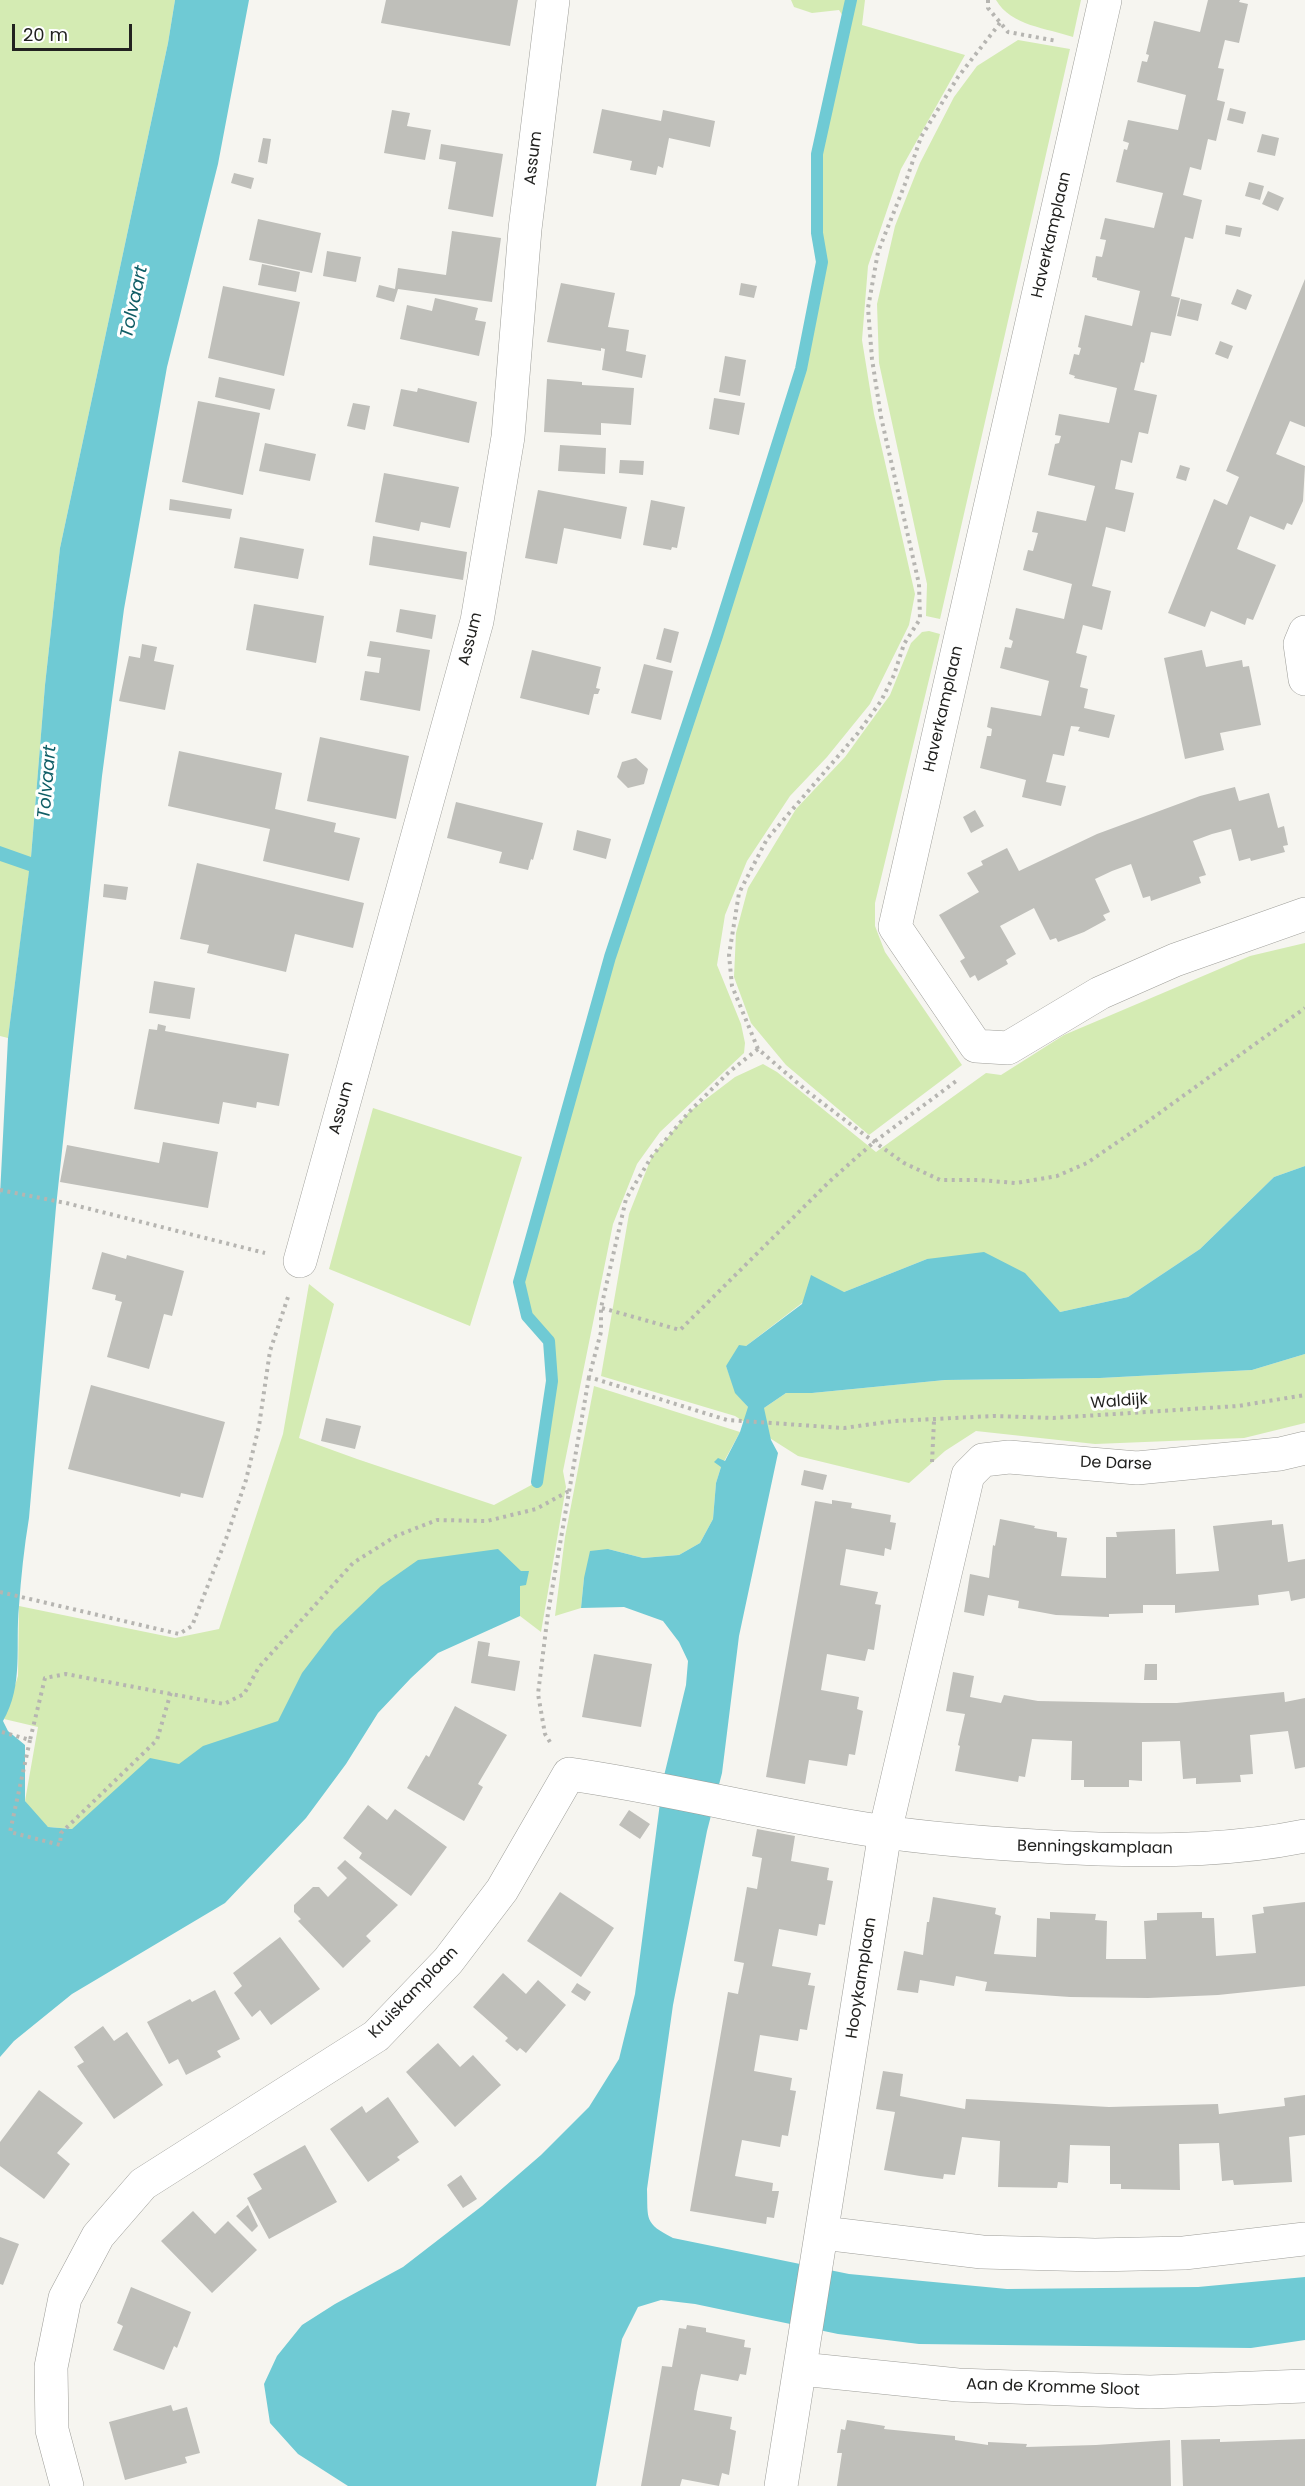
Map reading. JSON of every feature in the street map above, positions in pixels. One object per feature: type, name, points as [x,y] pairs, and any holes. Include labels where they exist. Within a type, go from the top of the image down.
[{"type":"street","name":"Assum","points":[[300,1261],[477,621],[508,437],[525,229],[553,0]]},
{"type":"street","name":"Haverkamplaan","points":[[976,1046],[895,927],[1105,0]]},
{"type":"street","points":[[1305,632],[1300,644],[1305,678]]},
{"type":"street","points":[[976,1046],[1008,1048],[1100,993],[1175,960],[1305,914]]},
{"type":"street","name":"De Darse","points":[[968,1475],[983,1460],[1009,1457],[1137,1468],[1280,1454],[1305,1448]]},
{"type":"street","name":"Hooykamplaan","points":[[781,2486],[804,2355],[885,1832],[968,1475]]},
{"type":"street","points":[[569,1774],[646,1785],[728,1804],[885,1832]]},
{"type":"street","name":"Kruiskamplaan","points":[[67,2486],[52,2430],[51,2367],[65,2298],[98,2236],[143,2184],[376,2036],[448,1961],[502,1890],[569,1774]]},
{"type":"street","name":"Benningskamplaan","points":[[885,1832],[1005,1846],[1166,1851],[1283,1841],[1305,1836]]},
{"type":"street","points":[[821,2247],[1095,2255],[1184,2253],[1305,2239]]},
{"type":"street","name":"Aan de Kromme Sloot","points":[[804,2355],[958,2385],[1150,2392],[1305,2386]]},
{"type":"path","points":[[988,0],[988,8],[1008,32],[1094,49]]},
{"type":"path","points":[[1000,23],[958,77],[921,137],[878,252],[868,308],[872,359],[890,459],[919,584],[920,619],[904,644],[894,675],[881,701],[858,733],[768,839],[739,893],[729,955],[732,986],[758,1049],[808,1092],[904,1163],[940,1180],[1016,1183],[1057,1176],[1087,1164],[1305,1008]]},
{"type":"path","points":[[601,1308],[680,1330],[830,1181],[874,1142],[971,1070],[976,1046]]},
{"type":"path","points":[[569,1774],[545,1734],[538,1694],[548,1613],[569,1491],[589,1377],[601,1332],[601,1308],[626,1199],[652,1156],[688,1112],[729,1071],[758,1049]]},
{"type":"path","points":[[0,1190],[66,1203],[300,1261],[270,1351],[259,1426],[246,1480],[192,1626],[179,1634],[0,1592]]},
{"type":"path","name":"Waldijk","points":[[589,1377],[728,1420],[844,1428],[894,1421],[934,1421],[993,1416],[1053,1418],[1238,1406],[1305,1395]]},
{"type":"path","points":[[171,1692],[157,1740],[61,1833],[60,1845],[10,1832],[45,1678],[66,1674],[171,1692],[224,1704],[244,1694],[259,1667],[353,1563],[396,1536],[437,1520],[487,1521],[536,1509],[569,1491]]},
{"type":"path","points":[[2,1732],[30,1740]]},
{"type":"green space","points":[[0,0],[175,0],[168,43],[60,548],[45,685],[31,857],[8,1038],[0,1036]]},
{"type":"green space","points":[[791,0],[865,0],[862,25],[965,55],[901,169],[868,266],[862,340],[874,414],[915,594],[909,625],[870,704],[827,757],[790,796],[747,861],[725,915],[717,965],[741,1024],[745,1043],[744,1053],[660,1132],[637,1164],[613,1224],[563,1471],[566,1487],[541,1632],[520,1616],[520,1585],[529,1571],[236,1778],[72,1829],[48,1827],[33,1818],[25,1801],[38,1727],[4,1719],[18,1676],[19,1606],[175,1638],[219,1629],[283,1434],[309,1284],[334,1304],[299,1438],[494,1505],[537,1482],[552,1381],[549,1341],[527,1316],[519,1282],[610,957],[717,636],[801,369],[822,262],[817,233],[817,154],[846,21],[839,10],[812,13],[794,7]]},
{"type":"green space","points":[[996,0],[1081,0],[1073,37],[1020,21],[1003,9]]},
{"type":"green space","points":[[1018,40],[1070,49],[940,619],[926,616],[927,584],[879,363],[877,304],[895,226],[920,163],[954,97],[977,66]]},
{"type":"green space","points":[[922,632],[940,634],[875,903],[875,926],[885,952],[962,1065],[869,1135],[786,1065],[751,1023],[734,977],[736,933],[748,888],[796,809],[845,757],[890,695],[911,643]]},
{"type":"green space","points":[[1305,943],[1305,1166],[1274,1177],[1200,1249],[1128,1297],[1060,1312],[927,1259],[844,1292],[802,1303],[746,1346],[726,1366],[736,1393],[748,1407],[764,1408],[786,1393],[812,1393],[945,1380],[1100,1378],[1252,1370],[1305,1354],[1305,1423],[1244,1438],[1095,1444],[976,1431],[945,1451],[909,1483],[798,1456],[735,1416],[601,1376],[629,1214],[652,1156],[689,1112],[735,1077],[763,1064],[777,1072],[876,1152],[986,1073],[1001,1075],[1064,1035],[1250,956]]},
{"type":"green space","points":[[373,1108],[522,1157],[470,1326],[329,1269]]},
{"type":"green space","points":[[594,1386],[740,1432],[721,1467],[716,1483],[713,1519],[700,1543],[679,1555],[643,1558],[608,1549],[584,1578],[581,1608],[555,1616],[565,1537]]},
{"type":"water","name":"Tolvaart","points":[[175,0],[249,0],[218,164],[167,367],[124,609],[102,776],[56,1207],[29,1518],[21,1584],[16,1679],[10,1707],[3,1721],[8,1731],[25,1745],[25,1801],[48,1827],[72,1829],[150,1758],[179,1764],[203,1746],[278,1721],[302,1673],[334,1631],[381,1586],[418,1560],[498,1549],[521,1571],[529,1571],[526,1585],[520,1586],[520,1616],[438,1653],[411,1678],[378,1713],[346,1764],[306,1818],[225,1903],[72,1994],[14,2041],[0,2057],[0,1195],[8,1038],[29,871],[0,861],[0,846],[31,857],[45,685],[60,548],[168,43]]},
{"type":"water","points":[[1305,1166],[1305,1354],[1252,1370],[1100,1378],[945,1380],[812,1393],[786,1393],[764,1408],[771,1440],[778,1453],[739,1636],[722,1773],[707,1831],[673,2005],[647,2189],[647,2208],[652,2224],[673,2238],[849,2274],[1007,2289],[1198,2287],[1305,2277],[1305,2340],[1251,2348],[919,2344],[838,2334],[695,2304],[661,2300],[638,2307],[622,2339],[596,2486],[348,2486],[298,2454],[270,2423],[264,2384],[277,2356],[302,2325],[403,2267],[482,2206],[541,2155],[589,2107],[619,2059],[635,1994],[663,1780],[686,1685],[688,1661],[679,1642],[663,1621],[624,1607],[581,1608],[584,1578],[590,1551],[608,1549],[643,1558],[679,1555],[700,1543],[713,1519],[716,1483],[721,1467],[714,1462],[718,1458],[725,1461],[740,1432],[748,1407],[735,1393],[726,1366],[739,1345],[746,1346],[802,1304],[811,1275],[844,1292],[927,1259],[984,1252],[1025,1273],[1060,1312],[1128,1297],[1200,1249],[1274,1177]]},
{"type":"building","points":[[386,0],[518,0],[510,46],[381,23]]},
{"type":"building","points":[[1208,0],[1240,0],[1239,2],[1248,4],[1239,43],[1225,40],[1218,68],[1224,69],[1217,100],[1225,102],[1216,141],[1208,139],[1201,170],[1190,167],[1183,195],[1202,200],[1193,239],[1185,237],[1171,296],[1180,298],[1171,336],[1151,332],[1144,363],[1141,362],[1134,390],[1157,395],[1148,434],[1139,432],[1132,463],[1121,460],[1115,489],[1134,493],[1125,532],[1106,527],[1092,586],[1111,591],[1102,630],[1083,625],[1076,653],[1087,656],[1080,687],[1088,689],[1084,708],[1115,715],[1109,738],[1078,731],[1080,727],[1071,726],[1064,756],[1053,754],[1046,782],[1066,786],[1061,806],[1022,797],[1026,780],[980,768],[987,736],[991,736],[992,729],[987,727],[991,707],[1041,716],[1049,681],[1000,668],[1005,647],[1011,648],[1013,641],[1009,639],[1016,608],[1064,619],[1072,584],[1023,570],[1028,550],[1033,551],[1038,533],[1032,532],[1037,511],[1086,521],[1095,486],[1048,475],[1055,444],[1059,443],[1061,436],[1055,435],[1059,414],[1109,423],[1117,388],[1074,378],[1075,376],[1069,374],[1074,354],[1079,355],[1081,348],[1078,347],[1085,315],[1132,326],[1140,291],[1092,277],[1096,256],[1102,257],[1104,249],[1106,240],[1100,239],[1105,218],[1154,228],[1163,193],[1116,182],[1124,149],[1127,150],[1129,143],[1123,141],[1128,120],[1178,130],[1186,95],[1137,82],[1142,61],[1147,62],[1149,55],[1146,54],[1154,21],[1200,32]]},
{"type":"building","points":[[1230,108],[1246,112],[1243,124],[1227,120]]},
{"type":"building","points":[[602,109],[661,121],[663,110],[715,121],[710,147],[669,138],[663,168],[658,166],[656,175],[630,170],[632,161],[593,153]]},
{"type":"building","points":[[392,110],[410,113],[407,126],[431,130],[425,160],[384,153]]},
{"type":"building","points":[[1262,134],[1279,138],[1275,156],[1257,152]]},
{"type":"building","points":[[263,138],[271,139],[267,164],[258,162]]},
{"type":"building","points":[[441,144],[503,154],[493,217],[448,209],[456,162],[439,159]]},
{"type":"building","points":[[234,173],[254,178],[251,189],[231,183]]},
{"type":"building","points":[[1249,182],[1264,186],[1260,200],[1245,196]]},
{"type":"building","points":[[1268,191],[1284,198],[1278,211],[1262,204]]},
{"type":"building","points":[[258,219],[321,233],[312,273],[249,260]]},
{"type":"building","points":[[1226,225],[1242,228],[1240,237],[1225,234]]},
{"type":"building","points":[[452,231],[501,238],[492,302],[398,289],[394,302],[376,297],[379,285],[395,289],[398,268],[446,275]]},
{"type":"building","points":[[327,251],[361,257],[356,282],[323,276]]},
{"type":"building","points":[[262,264],[300,272],[296,292],[258,285]]},
{"type":"building","points":[[1305,279],[1305,427],[1290,421],[1276,454],[1305,466],[1303,501],[1292,525],[1287,523],[1284,530],[1250,516],[1237,549],[1276,565],[1253,620],[1247,618],[1245,625],[1211,611],[1205,627],[1168,613],[1214,499],[1227,505],[1239,477],[1226,471]]},
{"type":"building","points":[[561,283],[615,293],[608,327],[629,330],[626,351],[646,355],[642,378],[602,370],[605,349],[601,348],[601,351],[547,342]]},
{"type":"building","points":[[741,283],[757,286],[754,298],[739,295]]},
{"type":"building","points":[[223,286],[300,302],[284,376],[208,358]]},
{"type":"building","points":[[1237,289],[1252,295],[1246,310],[1231,304]]},
{"type":"building","points":[[435,298],[478,308],[475,320],[486,322],[479,356],[400,339],[407,305],[432,311]]},
{"type":"building","points":[[1181,299],[1202,304],[1198,321],[1177,316]]},
{"type":"building","points":[[1220,341],[1233,346],[1228,359],[1215,354]]},
{"type":"building","points":[[725,356],[746,360],[740,396],[719,392]]},
{"type":"building","points":[[219,377],[275,389],[270,410],[215,397]]},
{"type":"building","points":[[547,379],[582,382],[582,385],[634,388],[631,425],[601,423],[601,435],[544,432]]},
{"type":"building","points":[[418,388],[477,402],[469,443],[393,426],[401,389],[417,392]]},
{"type":"building","points":[[714,398],[745,403],[739,435],[709,429]]},
{"type":"building","points":[[198,401],[260,413],[243,495],[182,482]]},
{"type":"building","points":[[353,403],[370,406],[365,430],[347,426]]},
{"type":"building","points":[[265,443],[316,454],[310,481],[259,471]]},
{"type":"building","points":[[560,445],[606,448],[605,474],[558,471]]},
{"type":"building","points":[[620,460],[644,461],[643,475],[619,473]]},
{"type":"building","points":[[1180,465],[1190,468],[1186,481],[1176,478]]},
{"type":"building","points":[[384,473],[459,487],[450,528],[421,522],[419,531],[375,522]]},
{"type":"building","points":[[538,490],[627,507],[621,539],[564,528],[557,564],[525,558]]},
{"type":"building","points":[[170,499],[232,509],[230,519],[169,510]]},
{"type":"building","points":[[651,500],[685,507],[677,548],[672,547],[671,550],[643,545]]},
{"type":"building","points":[[373,536],[467,552],[463,580],[369,565]]},
{"type":"building","points":[[240,537],[304,549],[298,579],[234,568]]},
{"type":"building","points":[[254,604],[324,616],[316,663],[246,650]]},
{"type":"building","points":[[400,609],[436,615],[432,639],[396,632]]},
{"type":"building","points":[[664,628],[679,632],[671,663],[656,659]]},
{"type":"building","points":[[370,641],[430,650],[420,711],[360,700],[365,671],[379,673],[381,658],[367,656]]},
{"type":"building","points":[[142,644],[157,647],[154,661],[174,665],[165,710],[119,701],[129,656],[140,658]]},
{"type":"building","points":[[532,650],[601,667],[596,688],[600,689],[598,694],[594,694],[589,715],[520,698]]},
{"type":"building","points":[[1202,650],[1206,667],[1242,660],[1243,667],[1249,666],[1261,725],[1220,733],[1224,750],[1185,759],[1164,658]]},
{"type":"building","points":[[644,664],[673,671],[661,720],[631,713]]},
{"type":"building","points":[[320,737],[409,756],[396,819],[307,801]]},
{"type":"building","points":[[179,751],[282,773],[275,809],[336,823],[334,832],[360,838],[349,881],[263,861],[270,829],[168,806]]},
{"type":"building","points":[[636,758],[648,769],[644,784],[628,788],[617,777],[622,762]]},
{"type":"building","points":[[1235,787],[1239,801],[1269,793],[1278,828],[1284,826],[1288,845],[1283,846],[1285,852],[1251,861],[1250,858],[1239,861],[1231,829],[1212,834],[1193,841],[1206,875],[1199,877],[1201,883],[1151,901],[1150,896],[1143,898],[1131,864],[1112,871],[1095,879],[1110,912],[1103,915],[1106,920],[1058,942],[1056,938],[1050,940],[1034,908],[1000,926],[1016,954],[1006,960],[1008,964],[978,981],[975,975],[970,978],[960,961],[965,958],[939,915],[979,892],[967,873],[983,865],[981,861],[1007,848],[1019,871],[1097,834],[1200,796]]},
{"type":"building","points":[[456,802],[543,823],[528,870],[499,863],[502,852],[447,838]]},
{"type":"building","points":[[975,810],[984,826],[971,833],[963,817]]},
{"type":"building","points":[[577,830],[611,839],[606,859],[573,850]]},
{"type":"building","points":[[197,863],[364,903],[353,948],[295,934],[286,972],[207,953],[209,945],[180,939]]},
{"type":"building","points":[[104,884],[128,887],[126,900],[103,897]]},
{"type":"building","points":[[154,981],[195,988],[190,1019],[149,1013]]},
{"type":"building","points":[[158,1024],[166,1026],[165,1031],[289,1054],[279,1106],[257,1102],[256,1108],[223,1102],[219,1124],[134,1109],[149,1029],[157,1030]]},
{"type":"building","points":[[163,1142],[218,1152],[208,1208],[60,1182],[67,1145],[159,1163]]},
{"type":"building","points":[[102,1252],[126,1259],[127,1255],[184,1271],[172,1316],[164,1314],[149,1369],[107,1357],[122,1302],[115,1300],[116,1295],[92,1289]]},
{"type":"building","points":[[91,1385],[225,1422],[203,1498],[181,1493],[180,1497],[68,1469]]},
{"type":"building","points":[[326,1418],[361,1426],[355,1449],[321,1441]]},
{"type":"building","points":[[804,1470],[827,1475],[823,1490],[801,1485]]},
{"type":"building","points":[[832,1500],[852,1503],[851,1508],[891,1515],[890,1522],[896,1523],[891,1550],[885,1548],[884,1556],[846,1549],[840,1585],[878,1592],[875,1604],[881,1605],[874,1650],[868,1649],[865,1661],[827,1654],[821,1690],[859,1697],[857,1709],[863,1711],[855,1755],[849,1754],[847,1766],[809,1760],[805,1784],[766,1777],[815,1501],[832,1504]]},
{"type":"building","points":[[1000,1519],[1057,1532],[1057,1537],[1067,1538],[1061,1576],[1106,1578],[1106,1537],[1117,1537],[1116,1532],[1175,1529],[1176,1574],[1219,1571],[1213,1526],[1272,1520],[1272,1525],[1283,1524],[1288,1562],[1305,1559],[1305,1598],[1291,1601],[1289,1591],[1258,1595],[1259,1605],[1175,1613],[1175,1605],[1143,1605],[1143,1613],[1109,1614],[1109,1617],[1056,1615],[1018,1608],[1019,1601],[988,1595],[984,1616],[964,1612],[970,1574],[989,1578],[993,1545],[995,1546]]},
{"type":"building","points":[[478,1641],[490,1643],[488,1656],[520,1661],[515,1691],[471,1683]]},
{"type":"building","points":[[594,1654],[652,1664],[641,1727],[582,1717]]},
{"type":"building","points":[[1145,1664],[1157,1664],[1157,1680],[1144,1680]]},
{"type":"building","points":[[953,1672],[974,1676],[970,1697],[1001,1703],[1004,1695],[1038,1701],[1177,1703],[1284,1692],[1285,1702],[1305,1698],[1305,1767],[1295,1769],[1288,1731],[1250,1735],[1253,1774],[1240,1775],[1241,1782],[1196,1784],[1196,1778],[1183,1779],[1180,1741],[1142,1742],[1142,1781],[1129,1780],[1129,1787],[1084,1787],[1084,1780],[1071,1780],[1072,1741],[1032,1739],[1025,1777],[1019,1776],[1018,1782],[955,1771],[965,1714],[946,1711]]},
{"type":"building","points":[[455,1706],[507,1735],[478,1784],[483,1787],[464,1821],[407,1788],[426,1755],[429,1757]]},
{"type":"building","points":[[368,1805],[387,1820],[395,1809],[447,1847],[411,1896],[359,1858],[362,1853],[343,1838]]},
{"type":"building","points":[[629,1810],[650,1824],[640,1839],[619,1825]]},
{"type":"building","points":[[757,1829],[795,1836],[791,1861],[829,1868],[827,1880],[833,1881],[825,1925],[819,1924],[817,1936],[779,1929],[772,1966],[811,1973],[808,1985],[815,1986],[807,2030],[800,2029],[798,2041],[760,2035],[754,2071],[792,2078],[790,2090],[796,2091],[788,2136],[782,2135],[780,2147],[742,2140],[735,2176],[773,2183],[772,2191],[779,2191],[774,2218],[767,2217],[766,2224],[690,2211],[728,1992],[738,1994],[744,1963],[734,1961],[747,1887],[757,1889],[762,1858],[752,1856]]},
{"type":"building","points":[[345,1860],[398,1905],[366,1936],[371,1941],[343,1968],[298,1921],[301,1919],[294,1912],[294,1905],[313,1887],[319,1887],[328,1897],[347,1878],[337,1868]]},
{"type":"building","points":[[560,1892],[614,1928],[581,1977],[527,1941]]},
{"type":"building","points":[[933,1897],[996,1908],[995,1914],[1001,1916],[994,1954],[1036,1957],[1037,1918],[1050,1919],[1050,1912],[1096,1914],[1095,1920],[1107,1921],[1106,1959],[1146,1959],[1144,1921],[1157,1920],[1157,1913],[1202,1912],[1202,1918],[1214,1918],[1216,1956],[1256,1953],[1252,1915],[1264,1913],[1263,1907],[1305,1902],[1305,1986],[1218,1995],[1148,1998],[1070,1997],[985,1991],[987,1982],[956,1976],[954,1986],[920,1980],[918,1993],[897,1990],[904,1951],[923,1955]]},
{"type":"building","points":[[280,1937],[320,1989],[271,2025],[260,2010],[252,2017],[234,1993],[242,1986],[233,1973]]},
{"type":"building","points":[[503,1973],[526,1994],[538,1980],[566,2005],[526,2053],[520,2048],[517,2051],[505,2041],[508,2038],[473,2007]]},
{"type":"building","points":[[577,1983],[591,1992],[585,2001],[571,1992]]},
{"type":"building","points":[[215,1990],[240,2039],[217,2051],[221,2057],[186,2075],[178,2059],[169,2064],[147,2022],[190,1999],[192,2002]]},
{"type":"building","points":[[103,2026],[114,2041],[127,2032],[163,2085],[114,2119],[77,2066],[84,2062],[74,2047]]},
{"type":"building","points":[[438,2043],[460,2067],[473,2055],[501,2085],[455,2127],[406,2072]]},
{"type":"building","points":[[883,2071],[903,2074],[900,2096],[965,2109],[966,2099],[1109,2107],[1218,2104],[1219,2114],[1285,2106],[1284,2098],[1305,2095],[1305,2135],[1289,2137],[1292,2182],[1234,2185],[1233,2180],[1222,2181],[1219,2143],[1179,2144],[1180,2190],[1121,2189],[1121,2184],[1110,2184],[1110,2146],[1070,2145],[1068,2183],[1058,2182],[1057,2188],[998,2187],[1000,2141],[962,2137],[955,2175],[944,2174],[943,2179],[920,2176],[884,2170],[895,2112],[876,2109]]},
{"type":"building","points":[[39,2090],[83,2123],[57,2153],[70,2164],[44,2199],[0,2166],[0,2142]]},
{"type":"building","points":[[388,2097],[419,2142],[397,2157],[400,2160],[368,2182],[330,2129],[362,2106],[366,2113]]},
{"type":"building","points":[[305,2145],[337,2202],[269,2239],[247,2198],[262,2189],[253,2174]]},
{"type":"building","points":[[461,2175],[477,2199],[463,2208],[447,2185]]},
{"type":"building","points":[[248,2205],[258,2226],[252,2232],[236,2216]]},
{"type":"building","points":[[193,2211],[215,2234],[228,2221],[257,2250],[212,2293],[161,2241]]},
{"type":"building","points":[[0,2237],[19,2244],[3,2285],[0,2284]]},
{"type":"building","points":[[131,2287],[191,2312],[177,2348],[174,2346],[164,2370],[113,2350],[123,2326],[117,2323]]},
{"type":"building","points":[[687,2325],[706,2328],[706,2332],[745,2340],[744,2347],[751,2348],[746,2375],[740,2374],[738,2381],[701,2374],[697,2392],[694,2410],[732,2417],[730,2429],[736,2431],[729,2475],[722,2473],[719,2486],[682,2479],[680,2486],[641,2486],[662,2366],[672,2367],[679,2328],[686,2329]]},
{"type":"building","points":[[171,2405],[173,2411],[187,2407],[200,2453],[185,2457],[187,2463],[125,2480],[109,2422]]},
{"type":"building","points":[[847,2420],[885,2426],[884,2429],[955,2436],[955,2440],[988,2445],[988,2442],[1027,2444],[1026,2447],[1170,2440],[1171,2486],[837,2486],[842,2453],[837,2453],[841,2429],[845,2430]]},
{"type":"building","points":[[1220,2439],[1220,2442],[1305,2439],[1305,2486],[1183,2486],[1181,2440]]},
{"type":"waterway","points":[[537,1482],[552,1381],[549,1341],[527,1316],[519,1282],[610,957],[717,636],[801,369],[822,262],[817,233],[817,154],[851,0]]}]
